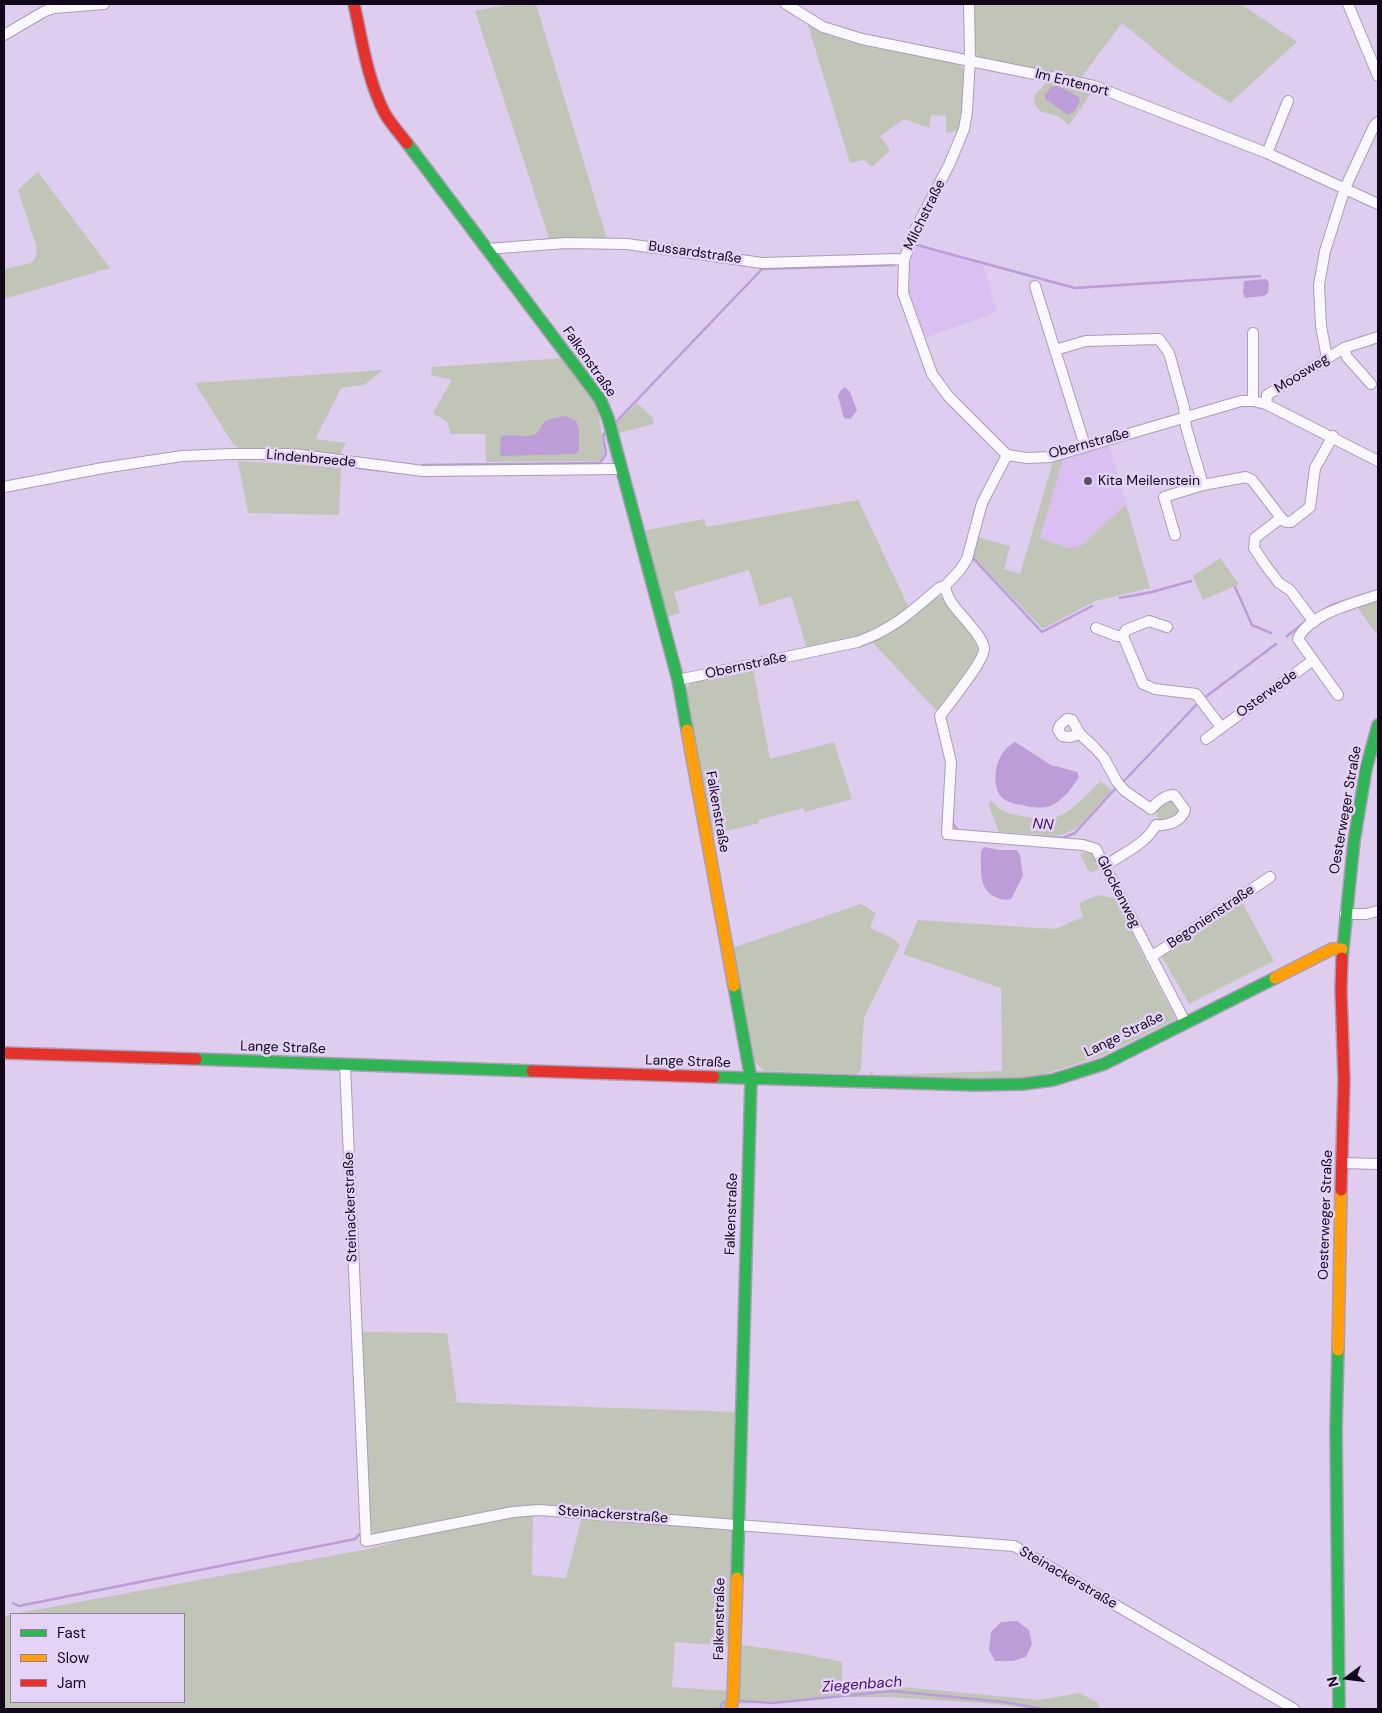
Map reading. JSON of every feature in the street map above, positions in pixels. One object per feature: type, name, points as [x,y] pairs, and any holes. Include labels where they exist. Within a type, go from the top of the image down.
[{"type":"street","points":[[4,35],[45,11],[54,8],[104,4]]},
{"type":"street","name":"Falkenstraße","points":[[354,4],[367,65],[376,95],[385,114],[600,399],[608,418],[678,680],[751,1079],[733,1698],[731,1709]]},
{"type":"street","name":"Im Entenort","points":[[786,4],[824,27],[862,40],[1094,86],[1267,153],[1378,204]]},
{"type":"street","name":"Milchstraße","points":[[969,4],[970,60],[968,112],[964,129],[950,165],[915,230],[904,260],[903,293],[932,374],[949,397],[1007,456]]},
{"type":"street","points":[[1348,4],[1378,76]]},
{"type":"street","points":[[1267,153],[1288,102]]},
{"type":"street","points":[[1327,358],[1320,326],[1319,285],[1325,251],[1345,188],[1374,126],[1378,122]]},
{"type":"street","name":"Bussardstraße","points":[[487,249],[566,244],[627,244],[762,263],[904,260]]},
{"type":"street","points":[[1035,286],[1085,446]]},
{"type":"street","points":[[1252,333],[1254,401]]},
{"type":"street","name":"Moosweg","points":[[1266,404],[1267,395],[1327,358],[1344,348],[1378,337]]},
{"type":"street","points":[[1055,350],[1086,341],[1158,339],[1169,353],[1186,418],[1186,427],[1203,485]]},
{"type":"street","name":"Moosweg","points":[[1344,348],[1348,357],[1370,384]]},
{"type":"street","name":"Obernstraße","points":[[678,680],[827,649],[876,636],[897,624],[939,588],[945,586],[960,570],[967,559],[982,503],[1007,456],[1026,458],[1050,457],[1240,402],[1254,401],[1266,404],[1333,436],[1378,461]]},
{"type":"street","points":[[1175,535],[1164,498],[1203,485],[1246,477],[1252,480],[1282,519],[1286,522],[1291,522],[1310,507],[1314,468],[1333,436]]},
{"type":"street","name":"Lindenbreede","points":[[4,487],[103,468],[182,456],[233,454],[293,454],[423,471],[621,469]]},
{"type":"street","points":[[1282,519],[1255,538],[1254,548],[1279,583],[1290,590],[1314,622]]},
{"type":"street","name":"Glockenweg","points":[[945,586],[946,593],[953,605],[981,639],[985,649],[981,661],[940,716],[951,762],[946,834],[1083,845],[1096,849],[1185,1022]]},
{"type":"street","name":"Osterwede","points":[[1338,695],[1298,639],[1300,634],[1333,609],[1378,595]]},
{"type":"street","points":[[1167,627],[1148,621],[1126,630],[1123,636],[1143,684],[1155,689],[1196,694],[1222,727]]},
{"type":"street","points":[[1096,628],[1117,636],[1123,636]]},
{"type":"street","name":"Osterwede","points":[[1206,738],[1312,661]]},
{"type":"street","name":"Oesterweger Straße","points":[[1339,1709],[1336,1428],[1343,1163],[1342,949],[1354,841],[1366,769],[1378,725]]},
{"type":"street","points":[[1080,734],[1104,758],[1117,782],[1125,791],[1151,809],[1156,825],[1152,833],[1145,840],[1105,866]]},
{"type":"street","points":[[1151,809],[1169,795],[1174,795],[1185,810],[1183,815],[1172,823],[1156,825]]},
{"type":"street","name":"Begonienstraße","points":[[1151,957],[1270,877]]},
{"type":"street","points":[[1345,914],[1366,914],[1378,911]]},
{"type":"street","name":"Lange Straße","points":[[4,1054],[751,1079],[976,1085],[1023,1084],[1053,1080],[1104,1064],[1332,949],[1342,949]]},
{"type":"street","name":"Steinackerstraße","points":[[345,1066],[366,1541],[513,1512],[539,1510],[1014,1546],[1294,1709]]},
{"type":"street","points":[[1343,1163],[1378,1164]]},
{"type":"shaded area","points":[[510,4],[536,4],[607,239],[550,241],[475,11]]},
{"type":"shaded area","points":[[972,4],[1241,4],[1297,42],[1230,103],[1179,70],[1122,23],[1081,78],[978,57],[973,47]]},
{"type":"shaded area","points":[[808,25],[843,40],[862,45],[958,63],[965,71],[963,117],[959,131],[946,133],[946,116],[931,115],[929,128],[904,119],[880,136],[890,150],[872,167],[864,160],[850,163]]},
{"type":"shaded area","points":[[1048,81],[1093,91],[1069,125],[1059,117],[1042,112],[1036,107],[1034,96]]},
{"type":"shaded area","points":[[1058,86],[1079,97],[1080,102],[1073,113],[1067,114],[1045,99],[1045,95],[1051,87]]},
{"type":"shaded area","points":[[38,172],[110,268],[4,299],[4,270],[28,264],[35,258],[36,245],[18,190]]},
{"type":"shaded area","points":[[913,246],[983,264],[997,312],[922,339],[907,292],[908,267]]},
{"type":"shaded area","points":[[1266,279],[1269,283],[1268,293],[1264,296],[1245,298],[1243,292],[1244,281]]},
{"type":"shaded area","points":[[565,358],[597,402],[604,453],[600,462],[486,462],[485,434],[451,434],[447,422],[433,413],[452,380],[431,375],[432,367]]},
{"type":"shaded area","points":[[383,370],[364,385],[341,388],[315,439],[346,443],[339,456],[240,449],[233,444],[195,383]]},
{"type":"shaded area","points":[[845,387],[850,392],[857,411],[850,419],[844,418],[838,396]]},
{"type":"shaded area","points":[[637,403],[652,417],[654,424],[616,434],[614,426]]},
{"type":"shaded area","points":[[566,416],[576,421],[579,429],[579,450],[576,454],[501,456],[501,437],[533,435],[538,432],[546,421]]},
{"type":"shaded area","name":"Kita Meilenstein","points":[[1109,446],[1126,504],[1082,545],[1069,548],[1040,538],[1063,459]]},
{"type":"shaded area","points":[[1063,459],[1040,538],[1069,548],[1082,545],[1126,504],[1150,588],[1095,601],[1043,629],[971,555],[977,537],[1010,546],[1004,569],[1020,574],[1053,462]]},
{"type":"shaded area","points":[[238,461],[341,468],[339,515],[248,513]]},
{"type":"shaded area","points":[[858,500],[909,608],[872,632],[856,638],[807,649],[791,596],[760,606],[749,570],[674,592],[680,613],[665,618],[642,531],[704,519],[706,527]]},
{"type":"shaded area","points":[[1220,558],[1239,584],[1203,600],[1193,576]]},
{"type":"shaded area","points":[[936,597],[943,597],[980,642],[978,659],[937,711],[872,642],[899,627]]},
{"type":"shaded area","points":[[1378,600],[1378,636],[1357,607]]},
{"type":"shaded area","points":[[753,669],[770,759],[834,742],[852,799],[805,812],[803,808],[758,820],[759,823],[711,835],[684,693],[690,683]]},
{"type":"shaded area","points":[[1015,742],[1051,765],[1077,772],[1079,777],[1071,789],[1056,803],[1043,808],[1029,807],[1009,802],[999,794],[995,778],[998,762],[1009,746]]},
{"type":"shaded area","points":[[1101,781],[1112,791],[1076,829],[1058,836],[999,832],[988,803],[992,801],[1005,812],[1048,819],[1062,815],[1074,807]]},
{"type":"shaded area","points":[[1168,799],[1174,799],[1180,807],[1181,814],[1163,822],[1158,820],[1156,809]]},
{"type":"shaded area","points":[[984,847],[999,850],[1017,850],[1020,855],[1023,876],[1011,899],[998,898],[987,891],[982,879],[981,867],[981,851]]},
{"type":"shaded area","points":[[1085,848],[1091,850],[1103,867],[1090,873],[1080,854],[1086,852]]},
{"type":"shaded area","points":[[1098,895],[1117,899],[1138,946],[1176,1019],[1101,1056],[1026,1080],[874,1079],[870,1075],[870,1070],[874,1075],[1002,1071],[1001,988],[903,954],[918,920],[1055,929],[1083,917],[1079,903]]},
{"type":"shaded area","points":[[1241,901],[1274,961],[1189,1004],[1161,955]]},
{"type":"shaded area","points":[[861,904],[876,913],[870,928],[894,939],[900,945],[864,1018],[861,1069],[857,1074],[764,1071],[754,1061],[732,948]]},
{"type":"shaded area","points":[[361,1332],[447,1333],[457,1402],[438,1402],[739,1412],[736,1518],[731,1522],[534,1508],[376,1535],[368,1528]]},
{"type":"shaded area","points":[[510,1514],[533,1514],[532,1575],[566,1578],[582,1517],[736,1527],[732,1646],[675,1642],[672,1687],[729,1691],[725,1709],[4,1709],[4,1616],[10,1615],[10,1703],[185,1703],[185,1613],[18,1613],[368,1549]]},
{"type":"shaded area","points":[[1017,1621],[1029,1630],[1032,1644],[1026,1657],[1012,1661],[995,1661],[989,1650],[991,1632],[1001,1622]]},
{"type":"shaded area","points":[[742,1645],[799,1653],[842,1662],[842,1689],[902,1687],[1039,1700],[1080,1693],[1098,1703],[1100,1709],[1035,1709],[983,1703],[889,1697],[841,1697],[738,1704]]},
{"type":"waterway","points":[[913,244],[1075,288],[1260,276]]},
{"type":"waterway","points":[[615,423],[762,269],[894,265]]},
{"type":"waterway","points":[[423,465],[600,463],[606,454],[603,435],[606,432]]},
{"type":"waterway","points":[[262,459],[301,461],[384,471]]},
{"type":"waterway","points":[[971,556],[1042,632],[1092,606]]},
{"type":"waterway","points":[[1120,598],[1152,592],[1191,581]]},
{"type":"waterway","points":[[1235,587],[1252,625],[1271,633]]},
{"type":"waterway","name":"NN","points":[[1317,614],[1330,606],[1344,601]]},
{"type":"waterway","name":"NN","points":[[1287,636],[1306,621]]},
{"type":"waterway","name":"NN","points":[[1204,698],[1276,644]]},
{"type":"waterway","name":"NN","points":[[1124,781],[1198,703]]},
{"type":"waterway","name":"NN","points":[[1028,836],[1063,838],[1075,833],[1115,789]]},
{"type":"waterway","name":"NN","points":[[953,824],[961,831]]},
{"type":"waterway","points":[[13,1603],[19,1606],[355,1539],[361,1533]]},
{"type":"waterway","name":"Ziegenbach","points":[[741,1701],[773,1703],[893,1691],[1004,1702],[1043,1709]]},
{"type":"waterway","name":"Ziegenbach","points":[[720,1709],[722,1703],[728,1700]]},
{"type":"traffic: fast","points":[[407,143],[600,399],[608,418],[678,680],[687,730]]},
{"type":"traffic: fast","points":[[1342,958],[1354,841],[1366,769],[1378,725]]},
{"type":"traffic: fast","points":[[714,1077],[975,1085],[1023,1084],[1053,1080],[1104,1064],[1275,978]]},
{"type":"traffic: fast","points":[[734,986],[751,1079],[737,1578]]},
{"type":"traffic: fast","points":[[196,1059],[532,1071]]},
{"type":"traffic: fast","points":[[1338,1350],[1336,1428],[1339,1709]]},
{"type":"traffic: slow","points":[[687,730],[734,986]]},
{"type":"traffic: slow","points":[[1275,978],[1332,949],[1342,949]]},
{"type":"traffic: slow","points":[[1338,1350],[1341,1190]]},
{"type":"traffic: slow","points":[[731,1709],[733,1699],[737,1578]]},
{"type":"traffic: jam","points":[[354,4],[373,86],[384,112],[407,143]]},
{"type":"traffic: jam","points":[[1341,1190],[1344,1080],[1341,990],[1342,958]]},
{"type":"traffic: jam","points":[[4,1053],[196,1059]]},
{"type":"traffic: jam","points":[[532,1071],[714,1077]]},
{"type":"place","name":"Kita Meilenstein","points":[[1088,481]]}]
